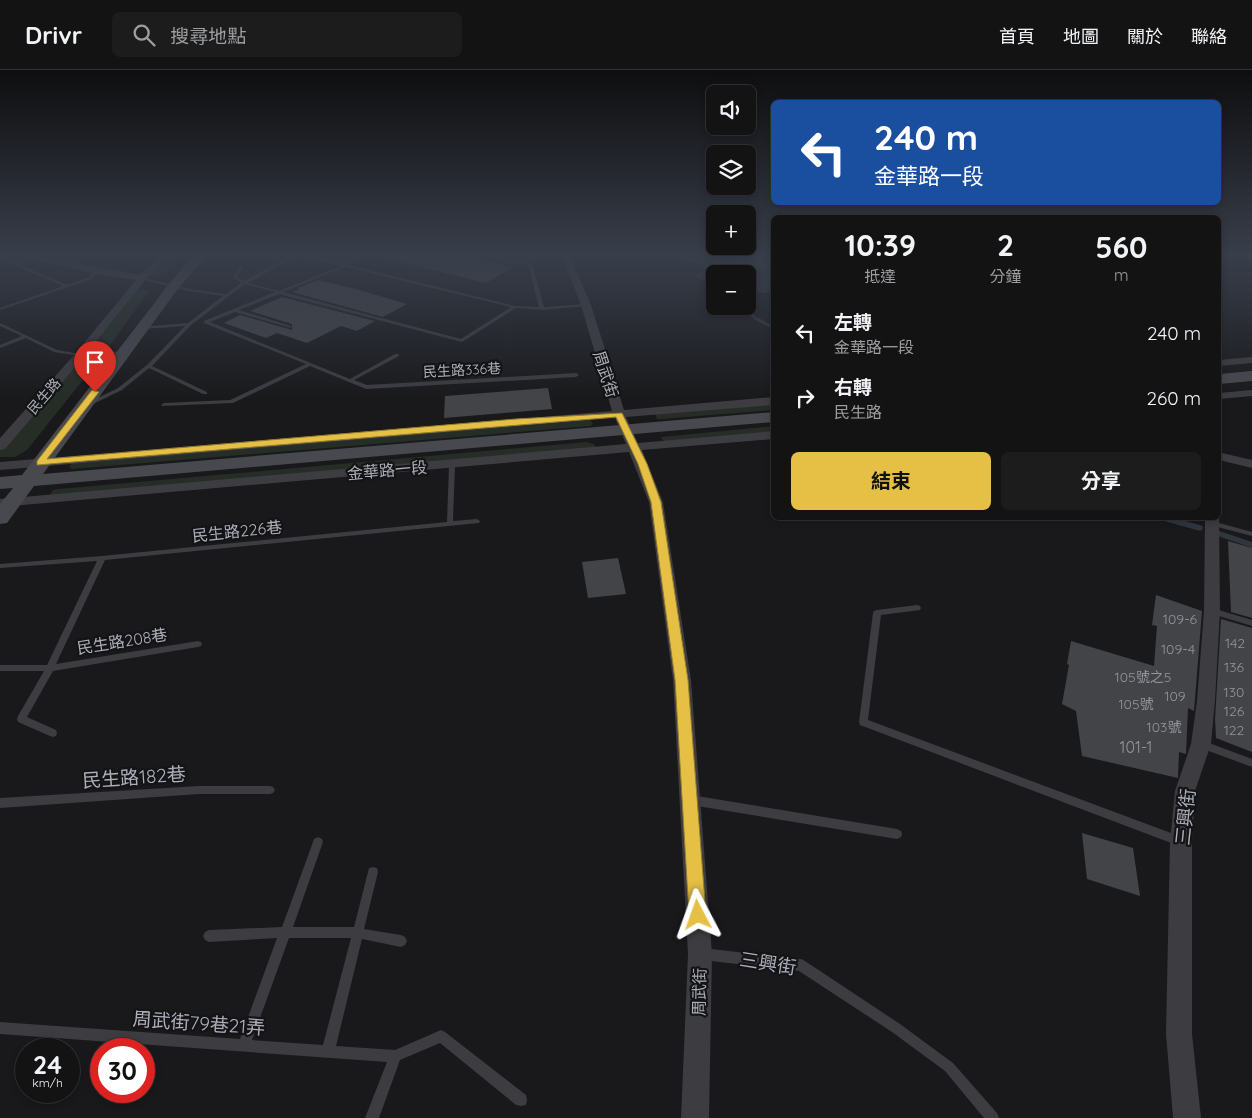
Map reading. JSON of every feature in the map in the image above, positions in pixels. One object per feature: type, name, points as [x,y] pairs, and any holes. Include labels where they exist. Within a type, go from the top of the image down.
[{"type":"street","name":"民生路","points":[[0,446],[122,303]]},
{"type":"street","name":"民生路","points":[[32,460],[155,303]]},
{"type":"street","name":"民生路","points":[[0,518],[3,488],[85,406],[117,353],[143,328],[158,303]]},
{"type":"street","name":"周武街","points":[[586,305],[620,414],[656,502],[682,680],[700,954],[695,1118]]},
{"type":"street","points":[[1221,363],[1252,360]]},
{"type":"street","points":[[1221,379],[1252,376]]},
{"type":"street","points":[[1221,396],[1252,393]]},
{"type":"street","points":[[32,460],[771,401]]},
{"type":"street","name":"金華路一段","points":[[3,488],[452,465],[631,440],[771,417]]},
{"type":"street","name":"金華路一段","points":[[32,460],[771,435]]},
{"type":"street","points":[[1221,454],[1252,464]]},
{"type":"street","name":"三興街","points":[[1187,1118],[1179,1034],[1181,842],[1185,791],[1200,744],[1206,701],[1212,611],[1212,520]]},
{"type":"lane","points":[[0,309],[18,303]]},
{"type":"lane","points":[[85,406],[120,389],[149,366],[189,324],[217,303]]},
{"type":"lane","points":[[143,328],[206,322],[254,303]]},
{"type":"lane","points":[[319,303],[462,341],[515,307]]},
{"type":"lane","points":[[499,303],[515,307],[542,309],[586,305]]},
{"type":"lane","points":[[540,303],[542,309]]},
{"type":"lane","points":[[236,311],[290,327]]},
{"type":"lane","name":"民生路336巷","points":[[206,322],[366,387],[576,375]]},
{"type":"lane","points":[[0,324],[56,351],[80,354],[117,353]]},
{"type":"lane","points":[[0,346],[24,337]]},
{"type":"lane","points":[[351,380],[396,355]]},
{"type":"lane","points":[[164,405],[231,402],[310,364]]},
{"type":"lane","points":[[149,366],[205,393]]},
{"type":"lane","points":[[450,523],[452,465]]},
{"type":"lane","points":[[1212,520],[1252,534]]},
{"type":"lane","name":"民生路226巷","points":[[0,566],[102,558],[477,521]]},
{"type":"lane","name":"民生路208巷","points":[[53,733],[21,719],[50,668],[102,558]]},
{"type":"lane","points":[[917,608],[877,612],[863,722],[1181,842]]},
{"type":"lane","points":[[1212,611],[1252,623]]},
{"type":"lane","name":"民生路208巷","points":[[0,668],[50,668],[198,644]]},
{"type":"lane","points":[[1200,744],[1252,763]]},
{"type":"lane","name":"民生路182巷","points":[[0,803],[199,790],[270,790]]},
{"type":"lane","points":[[690,800],[897,834]]},
{"type":"lane","points":[[244,1045],[318,842]]},
{"type":"lane","points":[[328,1051],[373,872]]},
{"type":"lane","points":[[209,936],[285,932],[358,933],[401,940]]},
{"type":"lane","name":"三興街","points":[[700,954],[801,966],[896,1028],[949,1067],[992,1118]]},
{"type":"lane","name":"周武街79巷21弄","points":[[0,1028],[395,1056]]},
{"type":"lane","points":[[372,1118],[395,1056],[441,1036],[521,1100]]},
{"type":"shaded area","points":[[125,303],[141,303],[108,348],[100,351],[88,350]]},
{"type":"shaded area","points":[[95,357],[99,360],[27,450],[15,457],[0,457],[0,450],[77,362]]},
{"type":"shaded area","points":[[771,403],[771,410],[661,419],[657,419],[655,414]]},
{"type":"shaded area","points":[[590,420],[593,424],[590,426],[72,469],[69,467],[72,463]]},
{"type":"shaded area","points":[[771,426],[771,433],[663,441],[661,437]]},
{"type":"shaded area","points":[[587,442],[594,444],[596,448],[48,497],[53,490],[59,489]]},
{"type":"building","points":[[268,303],[305,303],[375,321],[357,331],[341,326],[307,343],[277,333],[266,338],[224,323],[240,315],[292,330],[292,324],[250,311]]},
{"type":"building","points":[[332,303],[407,304],[383,317]]},
{"type":"building","points":[[548,388],[552,409],[444,418],[445,396]]},
{"type":"building","points":[[1228,541],[1252,548],[1252,618],[1231,612]]},
{"type":"building","points":[[618,558],[626,594],[588,598],[582,562]]},
{"type":"building","points":[[1156,595],[1202,611],[1194,711],[1188,708],[1186,754],[1179,752],[1178,778],[1082,756],[1076,711],[1062,704],[1071,641],[1154,666],[1157,626],[1152,625]]},
{"type":"building","points":[[1221,619],[1252,628],[1252,752],[1216,738],[1215,719]]},
{"type":"building","points":[[1082,833],[1133,848],[1140,896],[1087,879]]},
{"type":"waterway","points":[[752,315],[771,326]]},
{"type":"waterway","points":[[1171,520],[1200,528]]},
{"type":"waterway","points":[[1217,533],[1252,545]]},
{"type":"route","points":[[95,392],[40,463],[516,421],[620,414],[656,502],[682,680],[698,915]]}]
